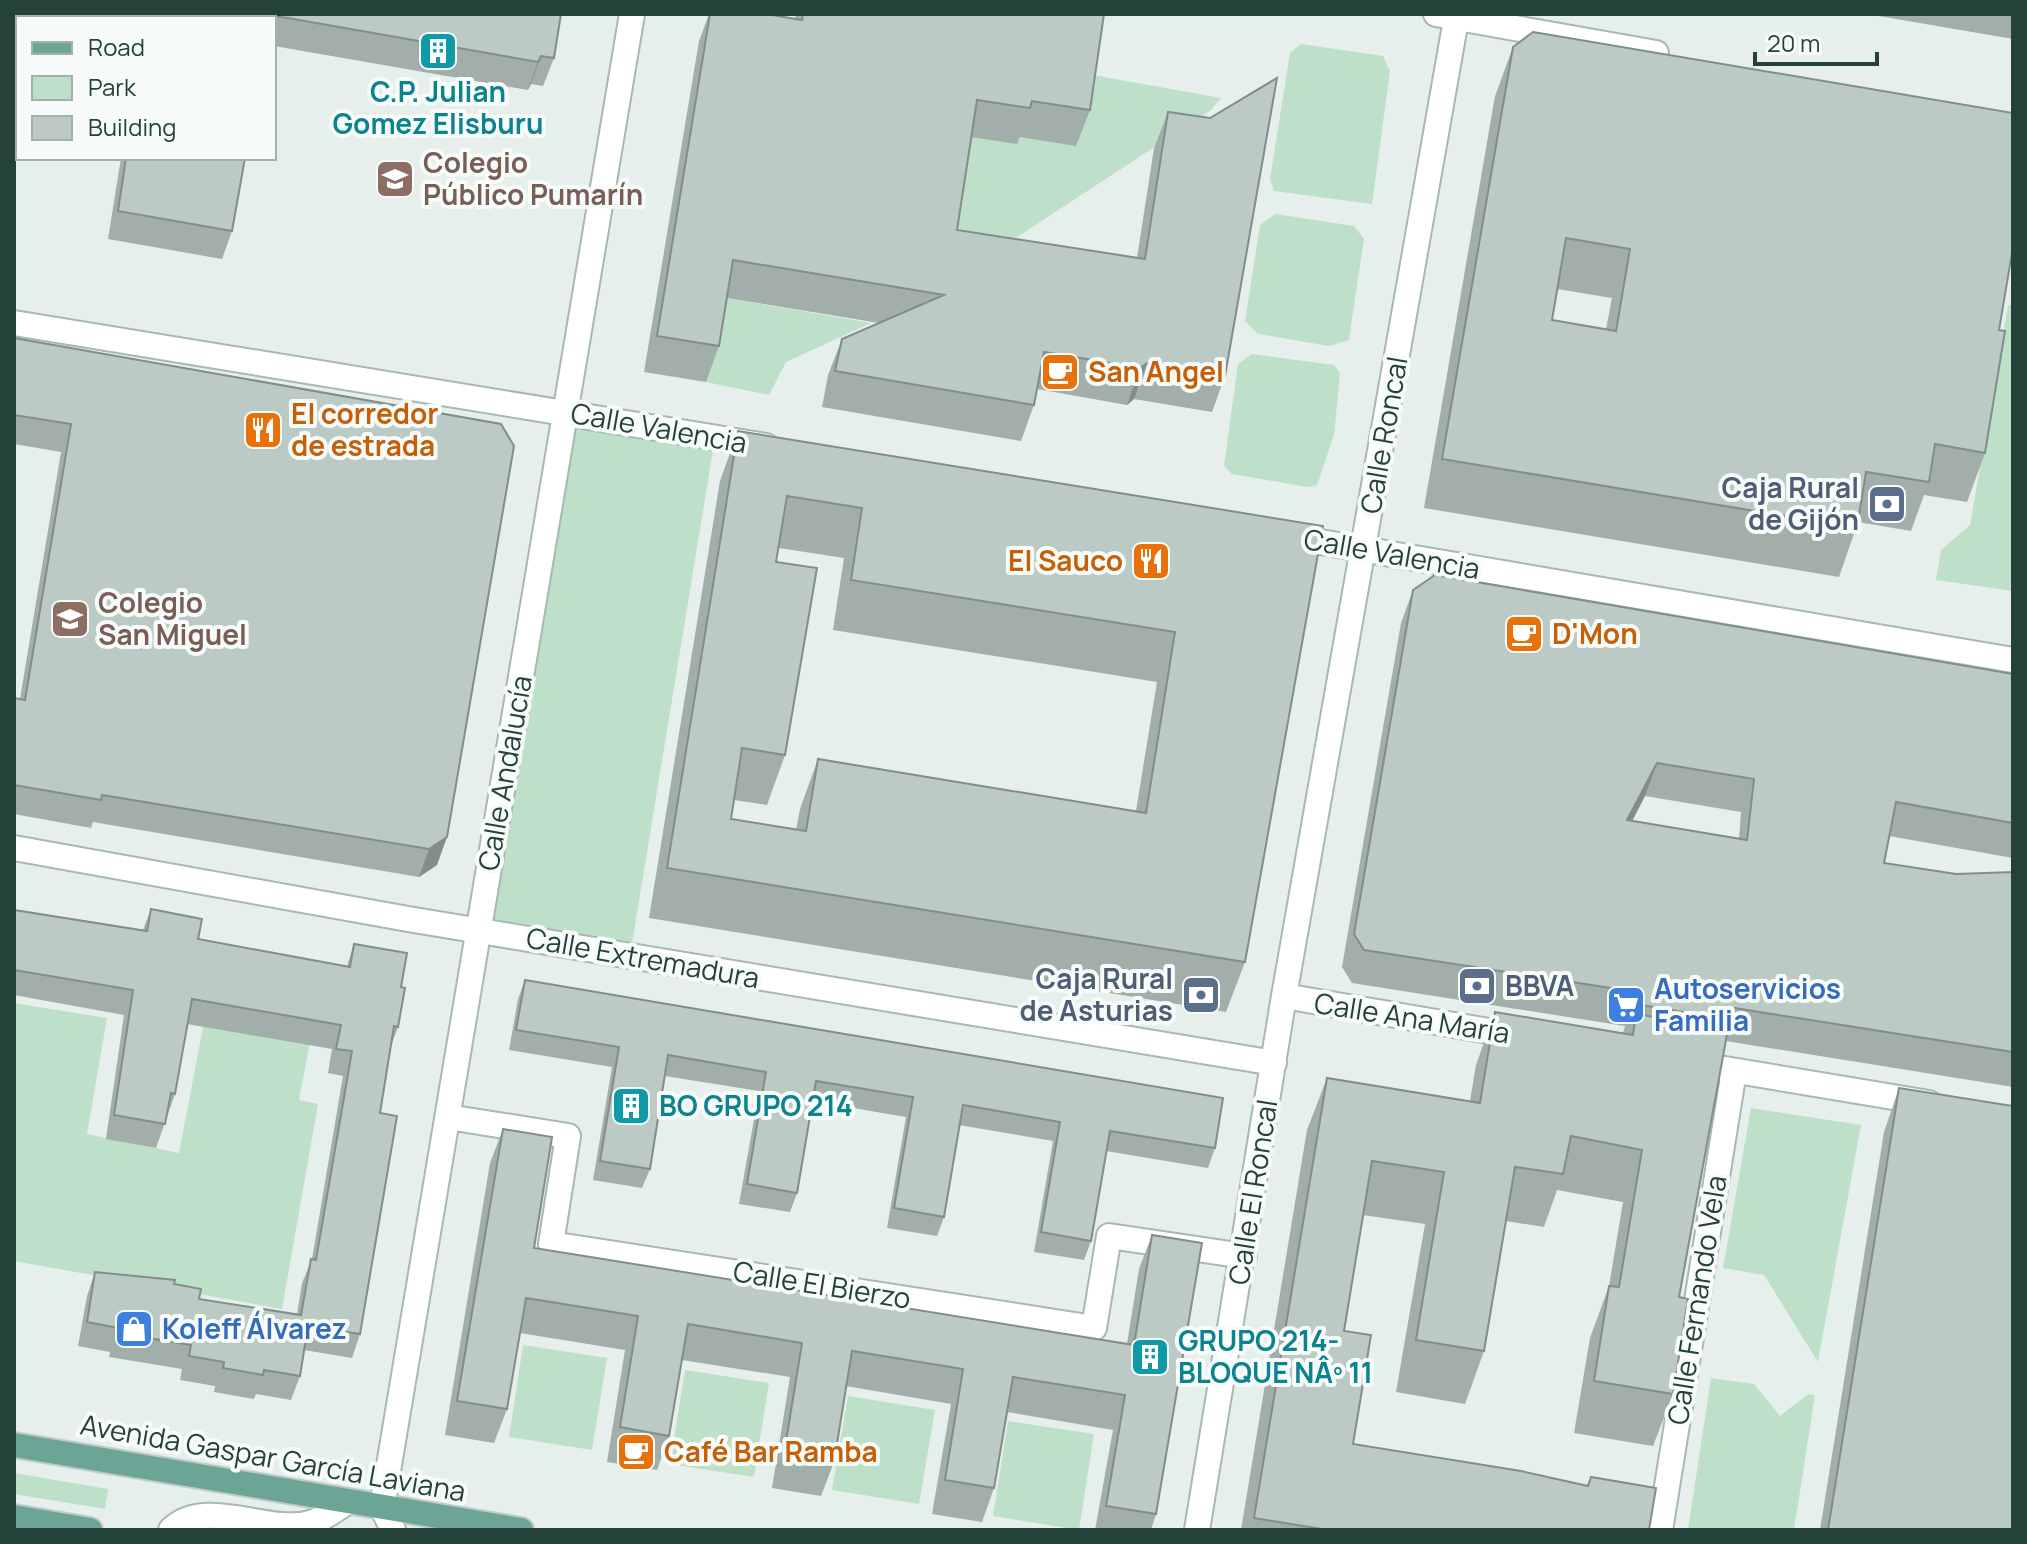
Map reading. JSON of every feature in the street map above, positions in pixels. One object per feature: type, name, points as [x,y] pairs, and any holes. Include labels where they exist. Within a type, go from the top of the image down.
[{"type":"main road","name":"Avenida Gaspar García Laviana","points":[[14,1445],[521,1530]]},
{"type":"main road","points":[[14,1517],[90,1530]]},
{"type":"street","name":"Calle Andalucía","points":[[382,1507],[632,14]]},
{"type":"street","points":[[1450,15],[1687,58]]},
{"type":"street","name":"Calle Roncal","points":[[1284,996],[1365,550],[1450,15]]},
{"type":"street","name":"Calle Valencia","points":[[14,323],[793,451]]},
{"type":"street","name":"Calle Valencia","points":[[1273,534],[2013,660]]},
{"type":"street","name":"Calle Extremadura","points":[[14,848],[479,930],[1274,1063]]},
{"type":"street","name":"Calle Ana María","points":[[1284,996],[1548,1040]]},
{"type":"street","name":"Calle El Roncal","points":[[1197,1530],[1284,996]]},
{"type":"street","points":[[1672,1061],[1952,1107]]},
{"type":"street","name":"Calle Fernando Vela","points":[[1660,1530],[1734,1071]]},
{"type":"street","name":"Calle El Bierzo","points":[[448,1117],[568,1136],[551,1244],[1094,1328],[1109,1236],[1244,1256]]},
{"type":"street","points":[[171,1530],[182,1519],[211,1516],[309,1524],[348,1502]]},
{"type":"street","points":[[382,1507],[393,1530]]},
{"type":"green space","points":[[1301,44],[1383,56],[1390,71],[1372,204],[1274,191],[1270,179],[1290,53]]},
{"type":"green space","points":[[1087,74],[1221,98],[1211,110],[941,287],[964,136],[1019,137]]},
{"type":"green space","points":[[1275,214],[1354,226],[1364,239],[1349,340],[1329,346],[1258,334],[1245,321],[1260,225]]},
{"type":"green space","points":[[720,297],[871,323],[786,362],[769,395],[706,382]]},
{"type":"green space","points":[[2013,304],[2013,591],[1936,580],[1941,550],[1970,525],[2008,306]]},
{"type":"green space","points":[[1252,354],[1334,365],[1340,373],[1334,435],[1317,485],[1307,487],[1232,474],[1224,466],[1238,364]]},
{"type":"green space","points":[[565,412],[715,438],[630,956],[479,930]]},
{"type":"green space","points":[[14,1003],[107,1018],[87,1134],[179,1153],[204,1022],[237,1033],[310,1042],[299,1100],[318,1104],[282,1309],[14,1261]]},
{"type":"green space","points":[[1751,1108],[1861,1125],[1818,1362],[1764,1275],[1723,1268]]},
{"type":"green space","points":[[523,1345],[607,1358],[592,1450],[509,1437]]},
{"type":"green space","points":[[685,1370],[769,1383],[754,1477],[670,1464]]},
{"type":"green space","points":[[1711,1378],[1754,1384],[1780,1416],[1808,1394],[1815,1395],[1794,1530],[1688,1530]]},
{"type":"green space","points":[[848,1396],[935,1410],[919,1504],[832,1490]]},
{"type":"green space","points":[[1008,1421],[1094,1434],[1079,1530],[993,1516]]},
{"type":"green space","points":[[14,1473],[108,1489],[105,1509],[14,1494]]},
{"type":"building","points":[[209,14],[211,16],[150,16]]},
{"type":"building","points":[[265,14],[561,14],[554,58],[541,56],[538,62]]},
{"type":"building","points":[[710,14],[766,14],[802,20],[803,14],[1104,14],[1090,110],[1032,101],[1030,108],[977,100],[957,230],[1145,259],[1168,112],[1210,118],[1277,78],[1225,376],[1147,363],[1140,368],[1044,352],[1034,405],[835,371],[842,339],[944,295],[733,260],[719,346],[657,336]]},
{"type":"building","points":[[1533,32],[2013,113],[2013,247],[1999,330],[2005,331],[1985,453],[1935,444],[1929,482],[1866,472],[1857,528],[1442,459],[1513,47]],"holes":[[[1566,238],[1630,249],[1616,331],[1552,320]]]},
{"type":"building","points":[[126,160],[245,160],[232,231],[118,211]]},
{"type":"building","points":[[14,338],[501,424],[514,446],[447,837],[429,849],[102,795],[101,800],[14,785],[14,698],[25,700],[71,424],[14,415]]},
{"type":"building","points":[[738,431],[1323,526],[1245,962],[667,868]],"holes":[[[787,496],[862,508],[851,580],[1175,632],[1146,813],[818,759],[806,831],[731,819],[742,748],[785,755],[817,568],[776,562]]]},
{"type":"building","points":[[1435,575],[2013,674],[2013,823],[1896,802],[1884,863],[1956,874],[2013,872],[2013,1052],[1728,1007],[1726,1019],[1635,1004],[1637,992],[1364,950],[1354,934],[1413,590]],"holes":[[[1657,763],[1754,779],[1747,840],[1627,820]]]},
{"type":"building","points":[[151,909],[202,919],[198,939],[350,967],[354,944],[407,953],[401,987],[405,988],[398,1027],[394,1026],[380,1113],[397,1116],[360,1334],[308,1326],[300,1376],[264,1370],[263,1375],[223,1368],[224,1362],[189,1356],[191,1345],[118,1333],[119,1328],[87,1322],[95,1272],[175,1280],[174,1284],[201,1289],[199,1299],[301,1315],[311,1259],[316,1260],[352,1051],[336,1049],[341,1025],[192,999],[175,1094],[171,1093],[165,1124],[114,1115],[133,990],[14,970],[14,910],[147,931]]},
{"type":"building","points":[[525,980],[1223,1098],[1215,1148],[1110,1131],[1091,1241],[1041,1232],[1060,1122],[963,1105],[944,1217],[894,1208],[913,1097],[816,1081],[797,1193],[747,1184],[766,1072],[668,1055],[650,1169],[600,1161],[619,1047],[516,1030]]},
{"type":"building","points":[[1495,1012],[1633,1035],[1636,1014],[1728,1029],[1679,1297],[1688,1299],[1673,1394],[1594,1381],[1609,1286],[1619,1287],[1642,1150],[1571,1136],[1563,1174],[1515,1167],[1484,1351],[1416,1340],[1444,1172],[1372,1161],[1344,1331],[1371,1335],[1353,1444],[1521,1471],[1588,1486],[1591,1477],[1656,1488],[1649,1530],[1328,1530],[1254,1518],[1327,1078],[1480,1103]]},
{"type":"building","points":[[1899,1088],[2013,1106],[2013,1530],[1828,1530]]},
{"type":"building","points":[[503,1129],[552,1137],[534,1248],[1134,1345],[1152,1235],[1202,1243],[1156,1514],[1106,1506],[1125,1395],[1013,1377],[994,1488],[945,1480],[963,1369],[852,1351],[834,1462],[784,1454],[802,1343],[688,1324],[669,1436],[620,1427],[638,1316],[526,1298],[507,1409],[457,1401]]},
{"type":"place","name":"C.P. Julian Gomez Elisburu","points":[[438,51]]},
{"type":"place","name":"Colegio Público Pumarín","points":[[395,179]]},
{"type":"place","name":"San Angel","points":[[1060,372]]},
{"type":"place","name":"El corredor de estrada","points":[[263,430]]},
{"type":"place","name":"Caja Rural de Gijón","points":[[1887,504]]},
{"type":"place","name":"El Sauco","points":[[1151,561]]},
{"type":"place","name":"Colegio San Miguel","points":[[70,619]]},
{"type":"place","name":"D'Mon","points":[[1524,634]]},
{"type":"place","name":"BBVA","points":[[1477,986]]},
{"type":"place","name":"Caja Rural de Asturias","points":[[1201,995]]},
{"type":"place","name":"Autoservicios Familia","points":[[1626,1005]]},
{"type":"place","name":"BO GRUPO 214","points":[[631,1106]]},
{"type":"place","name":"Koleff Álvarez","points":[[134,1329]]},
{"type":"place","name":"GRUPO 214- BLOQUE NÂº 11","points":[[1150,1357]]},
{"type":"place","name":"Café Bar Ramba","points":[[636,1452]]}]
